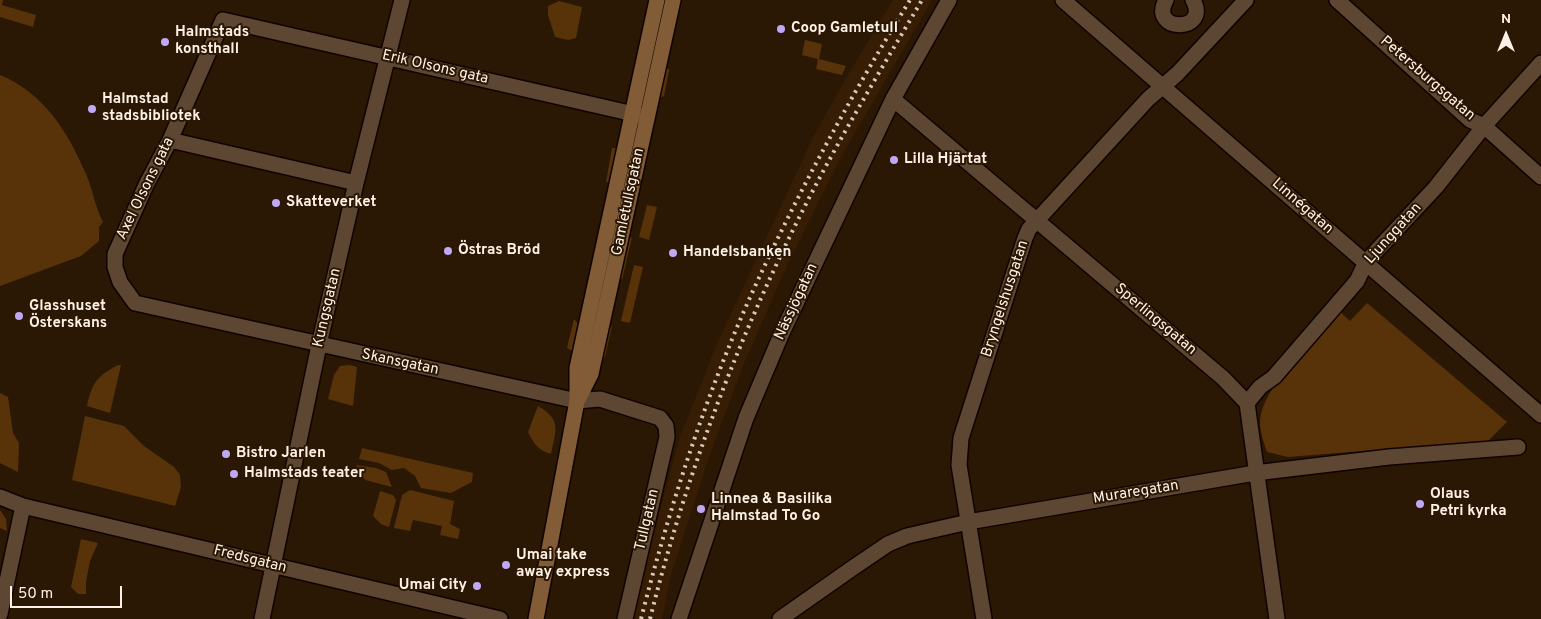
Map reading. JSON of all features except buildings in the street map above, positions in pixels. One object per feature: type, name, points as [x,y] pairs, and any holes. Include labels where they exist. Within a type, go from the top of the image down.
[{"type":"street","name":"Kungsgatan","points":[[262,619],[319,345],[356,183],[402,0]]},
{"type":"street","name":"Gamletullsgatan","points":[[536,619],[577,402],[591,374],[640,115],[657,0]]},
{"type":"street","name":"Gamletullsgatan","points":[[640,115],[673,0]]},
{"type":"street","name":"Nässjögatan","points":[[679,619],[746,418],[781,335],[893,99],[949,0]]},
{"type":"street","name":"Linnégatan","points":[[1063,0],[1541,414]]},
{"type":"street","points":[[1166,0],[1163,8],[1164,15],[1171,24],[1178,26],[1186,25],[1194,18],[1196,11],[1193,0]]},
{"type":"street","name":"Bryngelshusgatan","points":[[984,619],[959,465],[961,438],[1025,238],[1029,229],[1148,99],[1178,74],[1246,0]]},
{"type":"street","name":"Petersburgsgatan","points":[[1337,0],[1470,120],[1484,126],[1541,177]]},
{"type":"street","name":"Erik Olsons gata","points":[[223,20],[640,115]]},
{"type":"street","name":"Axel Olsons gata","points":[[135,303],[120,282],[115,267],[115,254],[147,183],[170,140],[223,20]]},
{"type":"street","name":"Ljunggatan","points":[[1247,403],[1260,387],[1274,377],[1357,281],[1366,262],[1436,187],[1484,126],[1541,63]]},
{"type":"street","name":"Sperlingsgatan","points":[[893,99],[1224,378],[1247,403]]},
{"type":"street","points":[[170,140],[356,183]]},
{"type":"street","name":"Skansgatan","points":[[135,303],[577,402],[600,400],[655,415],[664,421]]},
{"type":"street","points":[[1247,403],[1255,473],[1278,619]]},
{"type":"street","name":"Tullgatan","points":[[625,619],[667,437],[664,421]]},
{"type":"street","name":"Muraregatan","points":[[780,619],[888,544],[907,536],[968,522],[1255,473],[1389,457],[1518,447]]},
{"type":"street","name":"Fredsgatan","points":[[0,498],[23,506],[500,619]]},
{"type":"street","points":[[0,614],[23,506]]},
{"type":"shaded area","points":[[0,0],[3,0],[2,5],[36,15],[33,27],[0,17]]},
{"type":"shaded area","points":[[893,0],[932,0],[840,159],[786,268],[743,366],[709,457],[671,575],[662,619],[631,619],[679,439],[715,348],[813,137]]},
{"type":"shaded area","points":[[559,1],[582,7],[576,38],[568,40],[555,37],[548,15],[548,6]]},
{"type":"shaded area","points":[[805,40],[822,44],[819,59],[846,66],[842,75],[816,69],[818,59],[802,55]]},
{"type":"shaded area","points":[[666,69],[669,69],[669,71],[664,96],[659,98],[660,80]]},
{"type":"shaded area","points":[[0,75],[29,92],[53,116],[79,158],[103,222],[99,227],[99,241],[81,256],[0,286]]},
{"type":"shaded area","points":[[612,148],[619,148],[612,182],[606,182]]},
{"type":"shaded area","points":[[647,205],[657,207],[649,240],[639,237]]},
{"type":"shaded area","points":[[632,237],[622,280],[617,272],[622,244]]},
{"type":"shaded area","points":[[634,265],[643,267],[630,323],[621,321]]},
{"type":"shaded area","points":[[1367,303],[1507,422],[1488,441],[1288,457],[1267,452],[1261,433],[1260,419],[1265,402],[1273,388],[1337,309],[1350,321]]},
{"type":"shaded area","points":[[574,319],[581,327],[574,352],[567,348]]},
{"type":"shaded area","points":[[612,326],[605,357],[598,358],[603,332]]},
{"type":"shaded area","points":[[118,365],[121,365],[110,413],[87,406],[96,381]]},
{"type":"shaded area","points":[[350,365],[357,367],[353,406],[328,399],[334,375],[340,366]]},
{"type":"shaded area","points":[[0,393],[8,397],[13,433],[19,443],[18,472],[0,463]]},
{"type":"shaded area","points":[[538,406],[546,411],[554,421],[555,432],[551,454],[537,446],[528,432]]},
{"type":"shaded area","points":[[85,416],[124,426],[144,446],[174,467],[180,475],[181,487],[175,506],[72,480]]},
{"type":"shaded area","points":[[362,448],[473,473],[472,482],[451,493],[421,488],[415,476],[404,468],[392,470],[379,463],[359,459]]},
{"type":"shaded area","points":[[356,465],[376,468],[386,472],[392,487],[365,480]]},
{"type":"shaded area","points":[[410,490],[454,501],[450,524],[460,529],[458,539],[440,535],[442,526],[413,520],[410,531],[394,528],[402,495]]},
{"type":"shaded area","points":[[380,491],[393,495],[396,500],[389,527],[381,524],[373,516]]},
{"type":"shaded area","points":[[0,510],[6,519],[7,531],[0,528]]},
{"type":"shaded area","points":[[81,539],[98,543],[90,561],[86,594],[78,594],[71,587]]},
{"type":"railway","points":[[641,619],[689,454],[735,332],[770,255],[807,181],[867,71],[910,0]]},
{"type":"railway","points":[[650,619],[680,511],[698,458],[717,405],[760,301],[783,250],[821,175],[922,0]]},
{"type":"place","name":"Coop Gamletull","points":[[781,29]]},
{"type":"place","name":"Halmstads konsthall","points":[[165,42]]},
{"type":"place","name":"Halmstad stadsbibliotek","points":[[92,109]]},
{"type":"place","name":"Lilla Hjärtat","points":[[894,160]]},
{"type":"place","name":"Skatteverket","points":[[276,203]]},
{"type":"place","name":"Östras Bröd","points":[[448,251]]},
{"type":"place","name":"Handelsbanken","points":[[673,253]]},
{"type":"place","name":"Glasshuset Österskans","points":[[19,316]]},
{"type":"place","name":"Bistro Jarlen","points":[[226,454]]},
{"type":"place","name":"Halmstads teater","points":[[234,474]]},
{"type":"place","name":"Olaus Petri kyrka","points":[[1420,504]]},
{"type":"place","name":"Linnea & Basilika Halmstad To Go","points":[[701,509]]},
{"type":"place","name":"Umai take away express","points":[[506,565]]},
{"type":"place","name":"Umai City","points":[[477,586]]}]
